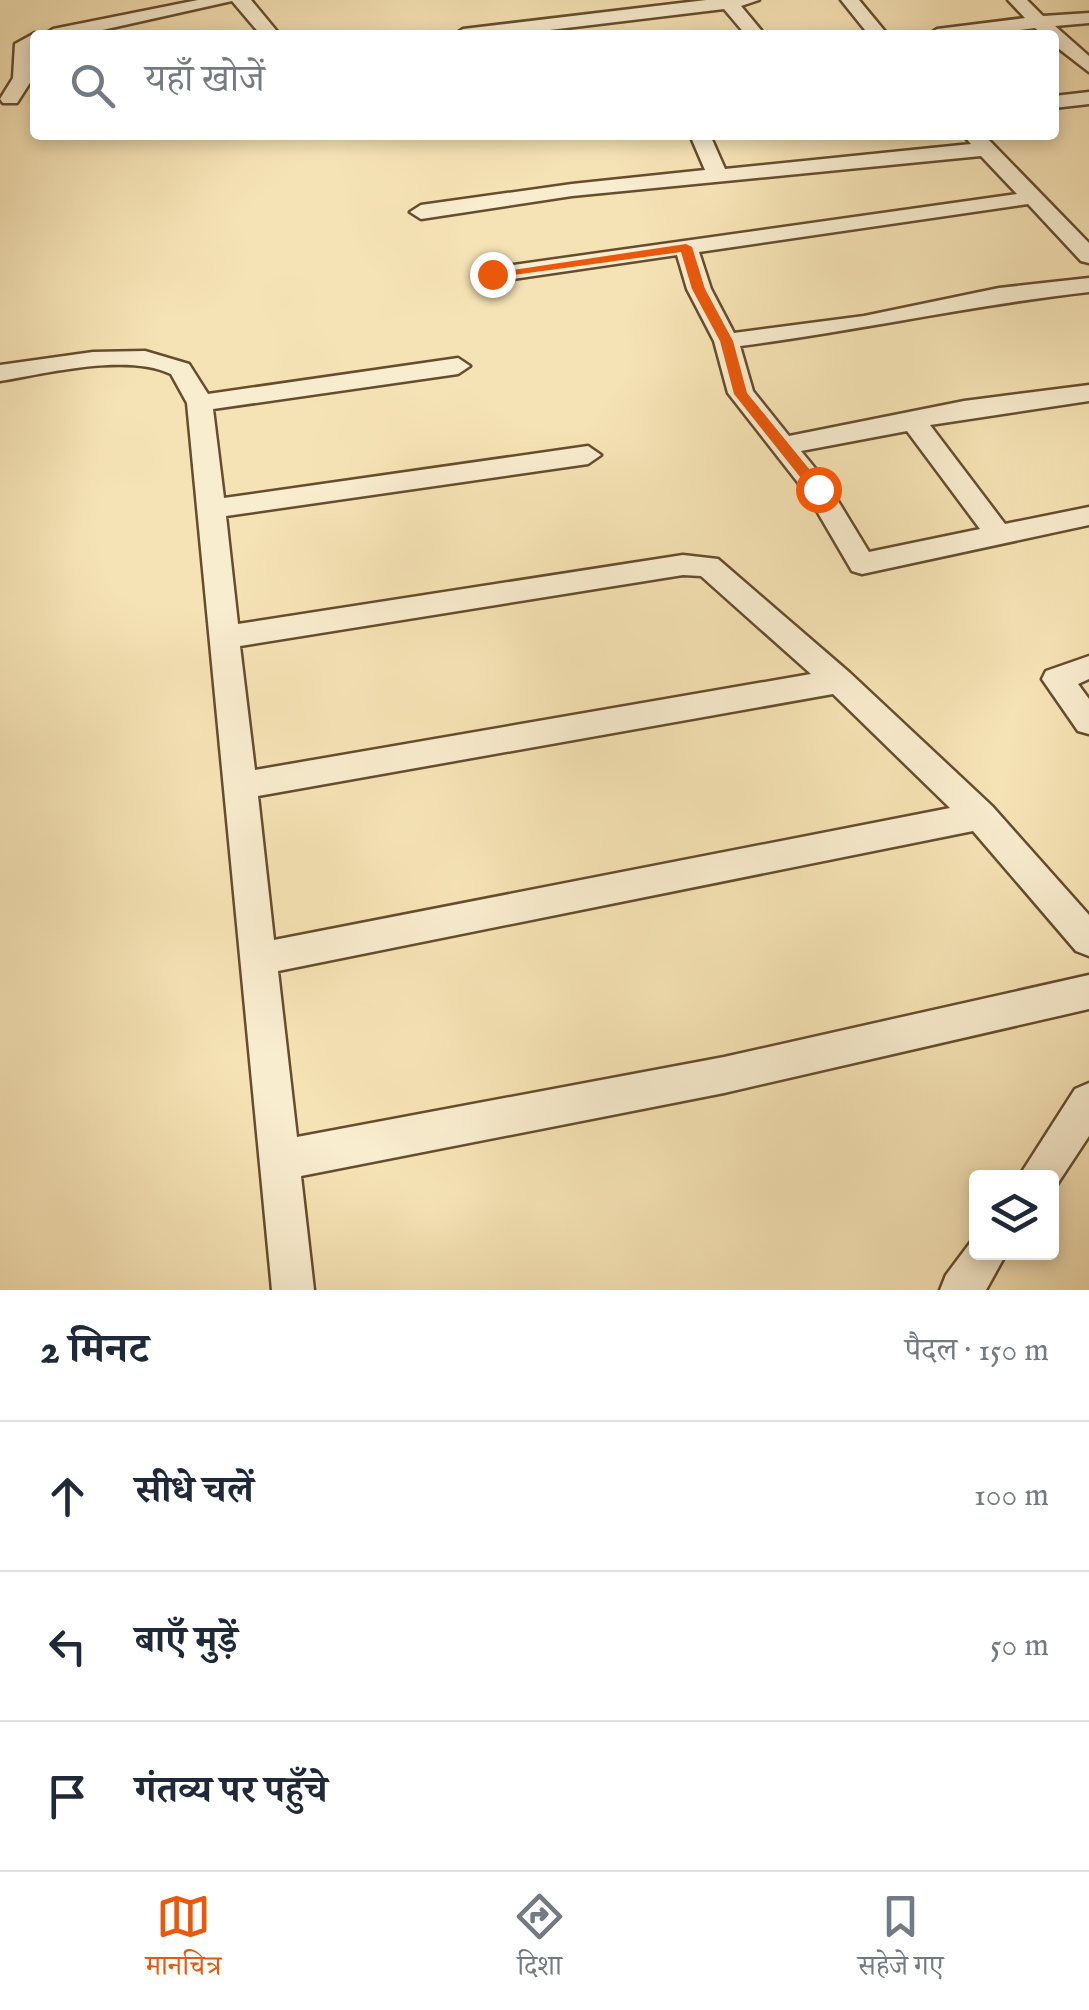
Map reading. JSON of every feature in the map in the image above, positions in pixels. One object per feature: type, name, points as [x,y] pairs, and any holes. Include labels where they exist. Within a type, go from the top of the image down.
[{"type":"street","points":[[77,30],[224,0]]},
{"type":"street","points":[[241,0],[267,30]]},
{"type":"street","points":[[492,30],[619,7],[750,0]]},
{"type":"street","points":[[850,0],[875,30]]},
{"type":"street","points":[[1017,0],[1048,30]]},
{"type":"street","points":[[726,2],[751,30]]},
{"type":"street","points":[[976,30],[1089,18]]},
{"type":"street","points":[[1059,40],[1089,66]]},
{"type":"street","points":[[10,99],[23,78],[24,44],[30,41]]},
{"type":"street","points":[[1059,102],[1087,100]]},
{"type":"street","points":[[702,140],[718,177]]},
{"type":"street","points":[[844,140],[859,160]]},
{"type":"street","points":[[421,212],[572,190],[718,177],[979,142],[1089,256]]},
{"type":"street","points":[[492,274],[984,207],[1032,197]]},
{"type":"street","points":[[686,247],[699,289],[726,341],[741,394],[818,489],[862,564],[1089,516]]},
{"type":"street","points":[[726,341],[933,312],[999,295],[1089,284]]},
{"type":"street","points":[[0,373],[97,360],[158,359],[181,369],[200,403],[293,1290]]},
{"type":"street","points":[[200,403],[458,366]]},
{"type":"street","points":[[783,446],[964,409],[1089,393]]},
{"type":"street","points":[[913,421],[998,534]]},
{"type":"street","points":[[212,509],[588,455]]},
{"type":"street","points":[[225,637],[696,564],[721,574],[839,680],[980,816],[1089,940]]},
{"type":"street","points":[[1089,668],[1057,678],[1089,722]]},
{"type":"street","points":[[240,786],[839,680]]},
{"type":"street","points":[[259,959],[980,816]]},
{"type":"street","points":[[280,1160],[724,1075],[1089,992]]},
{"type":"street","points":[[1043,1170],[1089,1102]]},
{"type":"street","points":[[961,1290],[981,1260]]},
{"type":"route","points":[[492,274],[686,247],[699,289],[726,341],[741,394],[818,489]]}]
